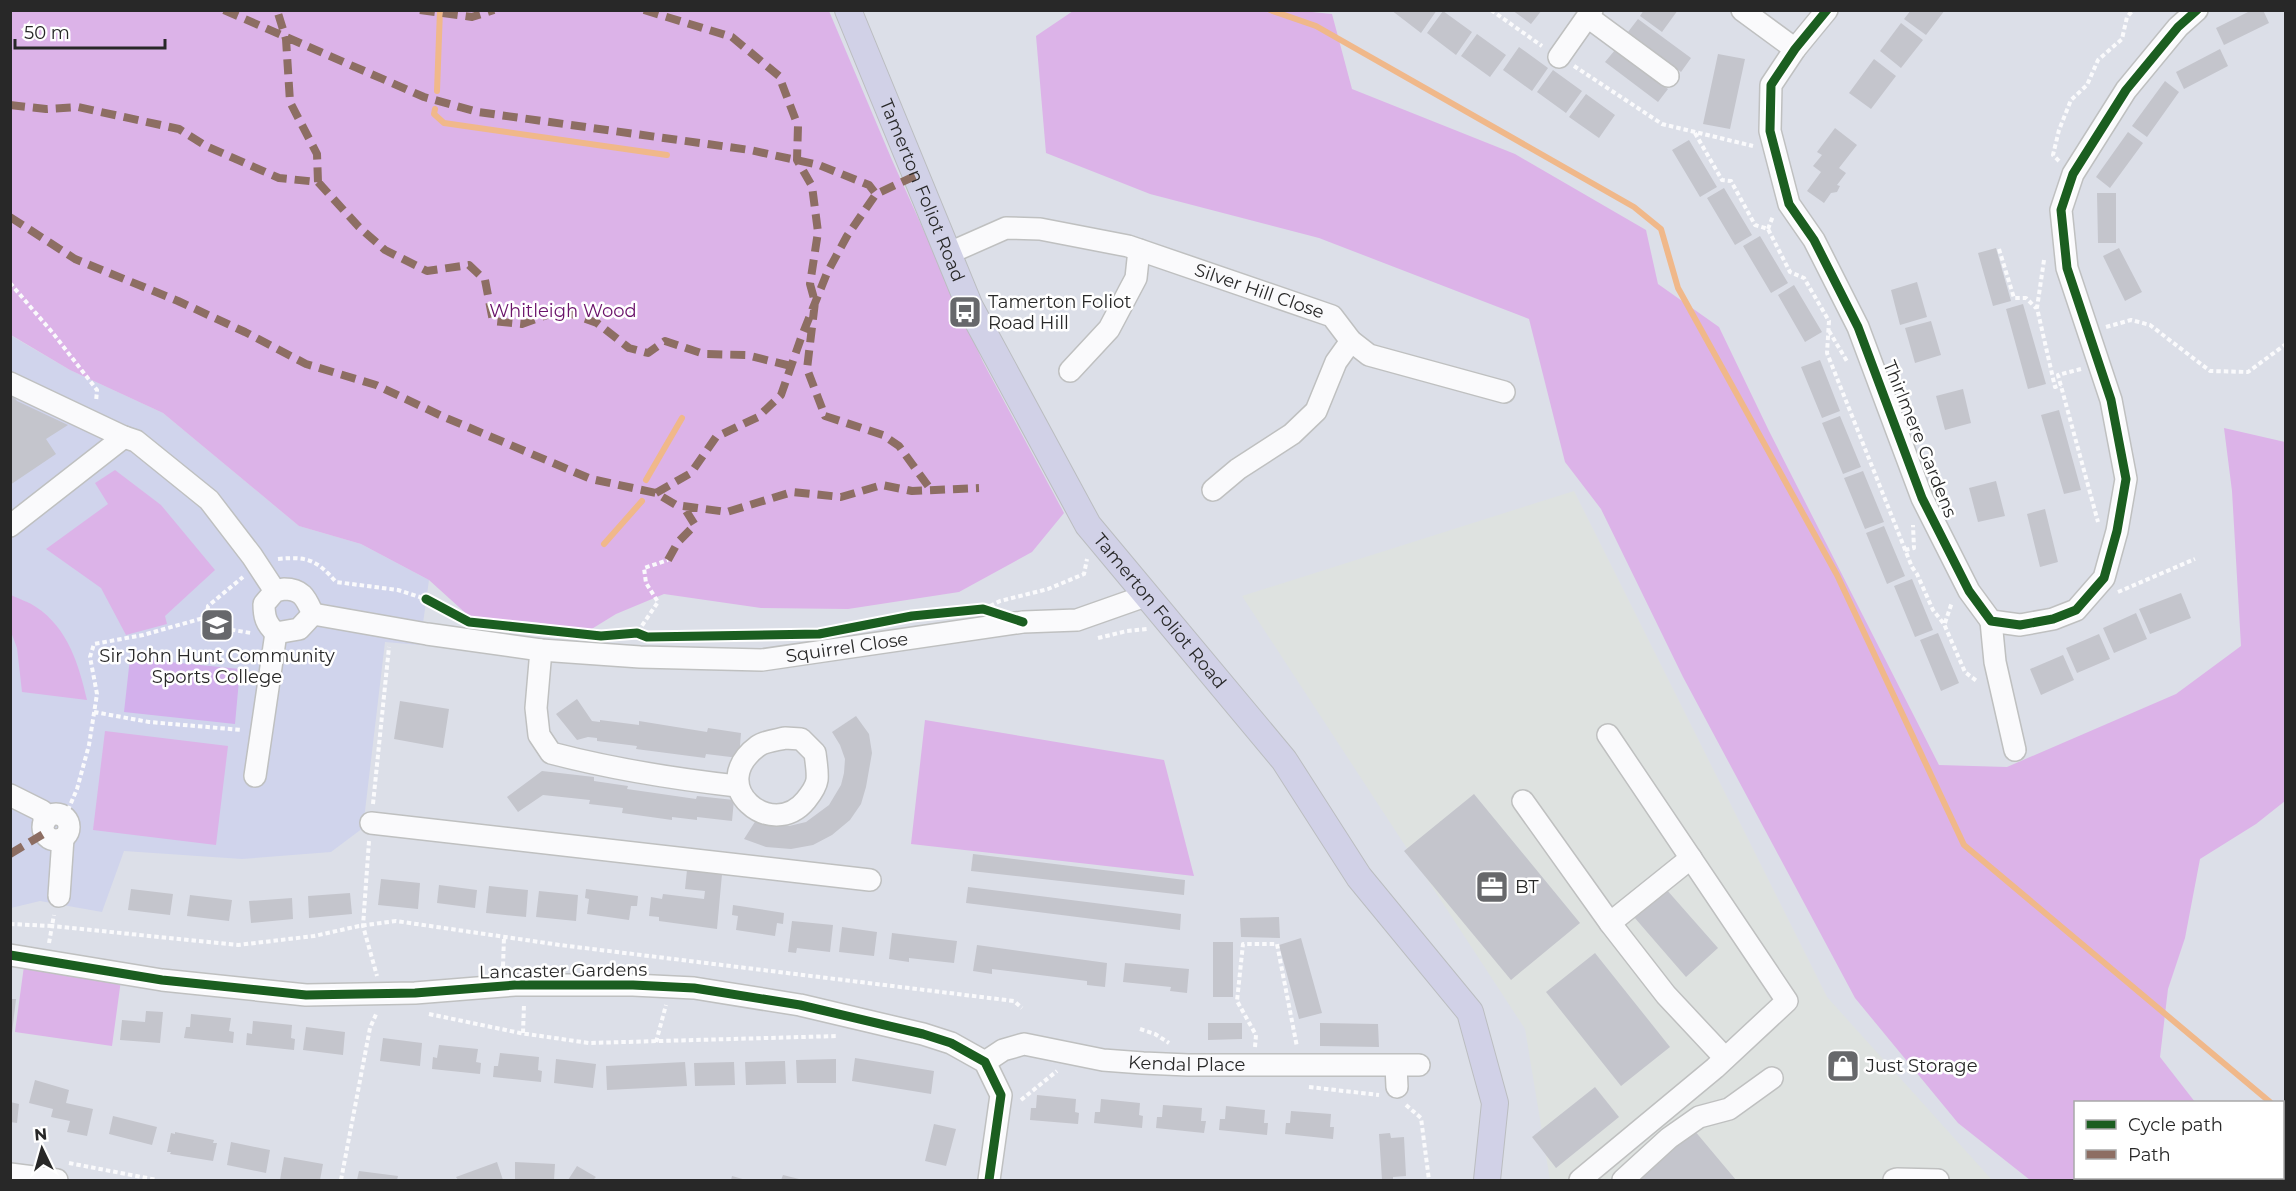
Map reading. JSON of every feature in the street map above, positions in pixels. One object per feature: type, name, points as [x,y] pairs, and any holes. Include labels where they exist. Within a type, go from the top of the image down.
[{"type":"main road","name":"Tamerton Foliot Road","points":[[848,10],[970,307],[1092,529],[1284,760],[1359,877],[1470,1012],[1495,1104],[1487,1180]]},
{"type":"street","points":[[1742,10],[1795,49]]},
{"type":"street","name":"Thirlmere Gardens","points":[[1827,10],[1795,49],[1771,85],[1770,131],[1789,204],[1814,240],[1858,327],[1922,498],[1969,591],[1991,621]]},
{"type":"street","points":[[2016,750],[1995,662],[1991,621],[2020,625],[2054,619],[2076,609],[2104,578],[2117,531],[2126,479],[2111,400],[2067,268],[2061,210],[2073,174],[2126,90],[2178,27],[2197,10]]},
{"type":"street","points":[[1559,57],[1590,14],[1668,76]]},
{"type":"street","name":"Silver Hill Close","points":[[947,254],[1006,228],[1040,229],[1139,250],[1332,316],[1351,341],[1369,355],[1504,392]]},
{"type":"street","points":[[1070,371],[1109,329],[1136,278],[1139,250]]},
{"type":"street","points":[[1213,490],[1238,469],[1292,434],[1316,411],[1336,362],[1351,341]]},
{"type":"street","points":[[10,383],[136,441],[209,500],[252,556],[275,591]]},
{"type":"street","points":[[10,526],[124,437]]},
{"type":"street","points":[[255,776],[276,636],[268,626],[264,604],[275,591],[298,590],[307,599],[313,614],[299,629],[276,636]]},
{"type":"street","name":"Squirrel Close","points":[[313,614],[427,634],[541,650],[633,657],[762,660],[1023,622],[1084,619],[1148,596]]},
{"type":"street","points":[[541,650],[537,717],[539,735],[551,753],[594,764],[737,786]]},
{"type":"street","points":[[1580,1180],[1725,1058],[1787,1000],[1608,735]]},
{"type":"street","points":[[10,795],[42,811],[58,825],[59,896]]},
{"type":"street","points":[[1523,801],[1666,995],[1725,1058]]},
{"type":"street","points":[[371,823],[870,880]]},
{"type":"street","points":[[1611,923],[1691,858]]},
{"type":"street","name":"Lancaster Gardens","points":[[10,955],[162,980],[306,995],[525,985],[593,984],[694,988],[800,1005],[916,1032],[951,1043],[985,1062]]},
{"type":"street","name":"Kendal Place","points":[[985,1062],[1003,1050],[1024,1044],[1103,1060],[1188,1065],[1419,1065]]},
{"type":"street","points":[[985,1062],[1001,1095],[989,1180]]},
{"type":"street","points":[[1396,1066],[1397,1092]]},
{"type":"street","points":[[1623,1180],[1669,1138],[1699,1117],[1729,1108],[1772,1078]]},
{"type":"street","points":[[10,1174],[62,1172]]},
{"type":"street","points":[[1894,1180],[1927,1178],[1938,1180]]},
{"type":"path","points":[[2073,174],[2053,154],[2059,130],[2071,100],[2087,85],[2098,60],[2122,39],[2127,17],[2133,10]]},
{"type":"path","points":[[1636,108],[1662,124],[1775,150]]},
{"type":"path","points":[[1695,133],[1722,180],[1731,181],[1755,225],[1768,229],[1791,272],[1804,278],[1829,321],[1827,353],[1912,567],[1933,610],[1944,624],[1965,672],[1981,684],[2001,687]]},
{"type":"path","points":[[2061,385],[2055,387],[2037,309],[2045,254],[2063,228]]},
{"type":"path","points":[[1999,249],[2014,298],[2026,298],[2037,309]]},
{"type":"path","points":[[10,283],[97,390],[95,423]]},
{"type":"path","points":[[2088,333],[2130,320],[2150,325],[2210,371],[2248,372],[2286,344]]},
{"type":"path","points":[[2099,364],[2058,375],[2100,530]]},
{"type":"path","points":[[983,609],[1000,601],[1048,589],[1084,574],[1092,529]]},
{"type":"path","points":[[2109,596],[2195,559]]},
{"type":"path","points":[[633,657],[633,633],[658,602],[646,582],[644,567],[668,560]]},
{"type":"path","points":[[983,609],[1023,622]]},
{"type":"path","points":[[58,825],[77,789],[89,745],[97,694],[90,657],[94,644],[143,635],[207,617],[227,629],[276,636]]},
{"type":"path","points":[[1098,638],[1127,631],[1156,628]]},
{"type":"path","points":[[633,633],[647,637]]},
{"type":"path","points":[[341,1180],[370,1028],[381,1004],[382,993],[363,926],[389,647],[397,648]]},
{"type":"path","points":[[94,711],[149,722],[244,730]]},
{"type":"path","points":[[10,924],[52,926],[238,945],[314,936],[396,921],[504,937],[1014,1001],[1022,1008]]},
{"type":"path","points":[[46,962],[52,926]]},
{"type":"path","points":[[502,986],[504,937]]},
{"type":"path","points":[[1255,1064],[1256,1035],[1237,1001],[1243,944],[1277,944],[1300,1065]]},
{"type":"path","points":[[523,1033],[525,985]]},
{"type":"path","points":[[656,1042],[670,987]]},
{"type":"path","points":[[427,1014],[589,1043],[846,1036]]},
{"type":"path","points":[[1140,1029],[1161,1038]]},
{"type":"path","points":[[999,1105],[1016,1104],[1061,1068]]},
{"type":"path","points":[[1302,1087],[1397,1092],[1421,1118],[1429,1180]]},
{"type":"path","points":[[62,1172],[157,1180]]},
{"type":"shaded area","name":"Sir John Hunt Community Sports College","points":[[10,335],[70,370],[163,413],[299,526],[361,544],[429,580],[420,645],[385,642],[363,828],[331,852],[242,859],[124,851],[102,912],[40,901],[11,908]]},
{"type":"shaded area","points":[[1574,491],[1827,997],[1992,1180],[1550,1180],[1525,1029],[1242,596]]},
{"type":"shaded area","points":[[130,658],[240,669],[235,724],[124,712]]},
{"type":"green space","points":[[1292,10],[1332,14],[1352,89],[1515,154],[1646,230],[1658,284],[1719,327],[1769,431],[1939,765],[2007,767],[2176,694],[2241,646],[2232,491],[2224,428],[2285,442],[2285,801],[2256,824],[2200,859],[2185,938],[2168,989],[2160,1057],[2194,1101],[2074,1101],[2074,1179],[2264,1180],[2030,1180],[1958,1123],[1855,998],[1683,677],[1601,509],[1565,462],[1529,319],[1319,238],[1150,194],[1046,153],[1036,36],[1073,11]]},
{"type":"green space","name":"Whitleigh Wood","points":[[11,11],[829,11],[892,160],[983,362],[1064,513],[1032,552],[959,592],[848,609],[761,608],[664,594],[616,614],[590,630],[533,622],[471,618],[429,580],[361,544],[299,526],[163,413],[70,370],[11,335]]},
{"type":"green space","points":[[115,470],[161,505],[215,570],[165,616],[167,624],[126,635],[101,588],[46,549],[108,504],[95,483]]},
{"type":"green space","points":[[11,595],[36,607],[56,625],[64,636],[76,661],[87,700],[22,692],[17,648],[11,632]]},
{"type":"green space","points":[[925,720],[1164,760],[1194,876],[911,844]]},
{"type":"green space","points":[[105,731],[228,746],[216,845],[93,830]]},
{"type":"green space","points":[[24,966],[121,980],[112,1046],[15,1032]]},
{"type":"building","points":[[1391,10],[1437,10],[1421,33]]},
{"type":"building","points":[[1512,10],[1542,10],[1531,24]]},
{"type":"building","points":[[1644,10],[1678,10],[1662,32],[1640,16]]},
{"type":"building","points":[[1911,10],[1945,10],[1926,35],[1904,19]]},
{"type":"building","points":[[2252,10],[2263,10],[2269,23],[2224,45],[2216,28]]},
{"type":"building","points":[[1443,11],[1472,32],[1456,55],[1427,33]]},
{"type":"building","points":[[1638,19],[1691,58],[1681,72],[1628,32]]},
{"type":"building","points":[[1901,23],[1923,40],[1901,68],[1880,51]]},
{"type":"building","points":[[1477,34],[1506,55],[1490,77],[1461,56]]},
{"type":"building","points":[[1519,47],[1548,68],[1532,91],[1503,70]]},
{"type":"building","points":[[2220,49],[2228,66],[2184,89],[2176,72]]},
{"type":"building","points":[[1615,50],[1668,89],[1658,102],[1605,62]]},
{"type":"building","points":[[1718,54],[1745,59],[1730,129],[1703,124]]},
{"type":"building","points":[[1874,59],[1896,76],[1871,109],[1849,93]]},
{"type":"building","points":[[1553,70],[1582,91],[1566,113],[1537,92]]},
{"type":"building","points":[[2165,81],[2179,92],[2147,137],[2132,126]]},
{"type":"building","points":[[1586,94],[1615,115],[1599,138],[1569,117]]},
{"type":"building","points":[[1835,128],[1857,145],[1839,168],[1846,173],[1837,185],[1840,186],[1837,192],[1831,193],[1824,203],[1807,191],[1821,172],[1813,166],[1822,155],[1817,152]]},
{"type":"building","points":[[2128,132],[2143,143],[2110,188],[2096,177]]},
{"type":"building","points":[[1689,140],[1717,187],[1700,197],[1672,150]]},
{"type":"building","points":[[1724,188],[1752,235],[1735,245],[1707,198]]},
{"type":"building","points":[[2097,193],[2116,193],[2116,243],[2098,243]]},
{"type":"building","points":[[1760,236],[1788,283],[1771,293],[1743,246]]},
{"type":"building","points":[[1996,248],[2011,301],[1993,306],[1978,253]]},
{"type":"building","points":[[2119,248],[2142,292],[2125,301],[2103,256]]},
{"type":"building","points":[[1917,282],[1927,317],[1900,325],[1891,290]]},
{"type":"building","points":[[1794,285],[1822,332],[1805,342],[1778,295]]},
{"type":"building","points":[[2023,304],[2046,384],[2028,389],[2006,309]]},
{"type":"building","points":[[1931,321],[1941,355],[1915,363],[1905,328]]},
{"type":"building","points":[[1820,360],[1840,411],[1822,418],[1801,367]]},
{"type":"building","points":[[1963,389],[1971,423],[1945,430],[1936,396]]},
{"type":"building","points":[[10,393],[17,401],[68,425],[46,439],[56,454],[10,485]]},
{"type":"building","points":[[2059,410],[2081,490],[2064,494],[2041,415]]},
{"type":"building","points":[[1840,416],[1861,467],[1843,474],[1822,423]]},
{"type":"building","points":[[1863,471],[1884,522],[1865,529],[1844,478]]},
{"type":"building","points":[[1996,481],[2005,516],[1978,522],[1969,488]]},
{"type":"building","points":[[2045,509],[2058,562],[2040,567],[2027,514]]},
{"type":"building","points":[[1884,526],[1905,576],[1887,584],[1866,533]]},
{"type":"building","points":[[1912,579],[1933,630],[1915,637],[1894,586]]},
{"type":"building","points":[[2181,593],[2191,618],[2150,634],[2139,609]]},
{"type":"building","points":[[2136,613],[2147,639],[2114,653],[2103,628]]},
{"type":"building","points":[[1938,633],[1959,683],[1941,691],[1920,640]]},
{"type":"building","points":[[2099,634],[2110,659],[2077,673],[2066,648]]},
{"type":"building","points":[[2063,655],[2074,680],[2041,695],[2030,669]]},
{"type":"building","points":[[577,699],[592,721],[639,725],[639,721],[707,732],[708,728],[741,733],[739,758],[706,754],[705,758],[636,749],[637,746],[597,741],[597,738],[588,737],[577,740],[556,714]]},
{"type":"building","points":[[400,701],[449,709],[443,748],[394,739]]},
{"type":"building","points":[[856,716],[869,734],[872,753],[861,804],[850,820],[832,835],[813,845],[791,849],[766,847],[744,839],[758,817],[772,823],[789,826],[806,822],[829,805],[841,785],[845,759],[832,732]]},
{"type":"building","points":[[542,771],[594,777],[594,781],[628,786],[627,789],[696,799],[697,796],[734,800],[732,821],[697,817],[697,820],[672,817],[672,820],[622,813],[623,808],[589,804],[590,800],[543,795],[518,812],[507,797]]},
{"type":"building","name":"BT","points":[[1474,794],[1580,923],[1511,980],[1404,851]]},
{"type":"building","points":[[973,854],[1185,880],[1184,895],[971,871]]},
{"type":"building","points":[[687,870],[722,874],[717,929],[659,921],[659,917],[649,916],[651,897],[662,899],[663,894],[704,899],[705,891],[685,889]]},
{"type":"building","points":[[381,879],[420,883],[418,909],[378,905]]},
{"type":"building","points":[[439,885],[477,890],[475,908],[437,903]]},
{"type":"building","points":[[489,886],[528,890],[526,917],[486,913]]},
{"type":"building","points":[[968,887],[1181,914],[1180,930],[966,903]]},
{"type":"building","points":[[131,889],[173,894],[170,915],[128,910]]},
{"type":"building","points":[[586,889],[638,896],[637,906],[631,906],[629,920],[587,914],[589,899],[585,898]]},
{"type":"building","points":[[1666,889],[1718,948],[1686,977],[1634,917]]},
{"type":"building","points":[[539,891],[578,895],[576,921],[536,917]]},
{"type":"building","points":[[350,893],[352,914],[309,918],[308,896]]},
{"type":"building","points":[[190,895],[232,900],[229,921],[187,916]]},
{"type":"building","points":[[292,898],[293,919],[251,923],[249,901]]},
{"type":"building","points":[[733,905],[784,913],[783,924],[777,923],[775,936],[736,930],[738,916],[732,915]]},
{"type":"building","points":[[1279,917],[1280,938],[1241,937],[1240,918]]},
{"type":"building","points":[[792,921],[833,925],[830,952],[797,948],[796,953],[788,952]]},
{"type":"building","points":[[842,927],[877,932],[874,956],[839,952]]},
{"type":"building","points":[[892,933],[957,941],[954,963],[909,958],[909,962],[889,959]]},
{"type":"building","points":[[1301,938],[1322,1013],[1299,1019],[1279,945]]},
{"type":"building","points":[[1213,942],[1233,942],[1233,997],[1213,997]]},
{"type":"building","points":[[977,945],[1107,963],[1105,987],[1087,985],[1087,981],[992,969],[992,974],[973,971]]},
{"type":"building","points":[[1595,953],[1670,1047],[1621,1086],[1546,992]]},
{"type":"building","points":[[1125,963],[1189,969],[1187,993],[1170,991],[1171,987],[1123,982]]},
{"type":"building","points":[[10,999],[16,999],[12,1033],[10,1033]]},
{"type":"building","points":[[146,1011],[163,1012],[160,1043],[120,1040],[122,1020],[145,1022]]},
{"type":"building","points":[[191,1014],[231,1018],[229,1031],[234,1032],[233,1043],[184,1038],[186,1027],[190,1027]]},
{"type":"building","points":[[253,1021],[292,1025],[291,1038],[295,1039],[294,1050],[246,1045],[247,1033],[252,1034]]},
{"type":"building","points":[[1208,1023],[1242,1023],[1242,1039],[1208,1040]]},
{"type":"building","points":[[1320,1023],[1378,1024],[1379,1047],[1320,1046]]},
{"type":"building","points":[[306,1027],[345,1032],[343,1055],[303,1050]]},
{"type":"building","points":[[383,1038],[422,1043],[420,1066],[380,1061]]},
{"type":"building","points":[[439,1045],[478,1049],[476,1062],[481,1063],[480,1074],[432,1069],[433,1057],[437,1058]]},
{"type":"building","points":[[500,1053],[539,1057],[538,1070],[542,1071],[541,1082],[493,1077],[494,1066],[498,1066]]},
{"type":"building","points":[[855,1058],[934,1071],[931,1094],[852,1081]]},
{"type":"building","points":[[556,1059],[596,1064],[593,1088],[554,1083]]},
{"type":"building","points":[[836,1059],[836,1083],[797,1083],[796,1060]]},
{"type":"building","points":[[785,1061],[786,1084],[746,1085],[745,1062]]},
{"type":"building","points":[[685,1062],[687,1086],[607,1090],[606,1066]]},
{"type":"building","points":[[734,1062],[735,1085],[695,1086],[694,1063]]},
{"type":"building","points":[[35,1080],[69,1090],[66,1103],[93,1109],[87,1136],[67,1132],[70,1121],[51,1117],[53,1109],[29,1103]]},
{"type":"building","points":[[1595,1087],[1619,1117],[1556,1168],[1532,1137]]},
{"type":"building","points":[[1037,1095],[1076,1099],[1075,1112],[1079,1113],[1078,1124],[1030,1120],[1031,1108],[1036,1108]]},
{"type":"building","points":[[1101,1099],[1140,1103],[1139,1115],[1143,1116],[1142,1128],[1094,1123],[1095,1112],[1100,1112]]},
{"type":"building","points":[[10,1102],[19,1104],[17,1123],[10,1122]]},
{"type":"building","points":[[1163,1105],[1202,1108],[1201,1121],[1206,1121],[1204,1133],[1156,1128],[1157,1117],[1162,1117]]},
{"type":"building","points":[[1226,1106],[1265,1110],[1264,1123],[1268,1123],[1267,1135],[1219,1130],[1220,1119],[1225,1119]]},
{"type":"building","points":[[1291,1111],[1331,1114],[1330,1127],[1334,1127],[1333,1139],[1285,1134],[1286,1123],[1290,1123]]},
{"type":"building","points":[[113,1116],[157,1127],[152,1145],[109,1134]]},
{"type":"building","points":[[934,1124],[956,1129],[946,1166],[925,1161]]},
{"type":"building","points":[[1694,1130],[1736,1180],[1635,1180]]},
{"type":"building","points":[[175,1132],[214,1140],[213,1143],[217,1143],[213,1161],[167,1152],[171,1133],[175,1134]]},
{"type":"building","points":[[1390,1133],[1391,1138],[1404,1137],[1406,1176],[1393,1177],[1393,1180],[1382,1180],[1379,1134]]},
{"type":"building","points":[[231,1142],[270,1150],[266,1173],[227,1165]]},
{"type":"building","points":[[284,1157],[323,1164],[320,1180],[280,1180]]},
{"type":"building","points":[[497,1162],[503,1180],[458,1180],[456,1177]]},
{"type":"building","points":[[515,1162],[555,1164],[554,1180],[515,1180]]},
{"type":"building","points":[[577,1166],[596,1177],[594,1179],[597,1180],[568,1180]]},
{"type":"building","points":[[359,1171],[398,1176],[397,1180],[357,1180]]},
{"type":"building","points":[[783,1175],[803,1180],[781,1180]]},
{"type":"building","points":[[732,1176],[746,1180],[731,1180]]},
{"type":"waterway","points":[[437,91],[440,10]]},
{"type":"waterway","points":[[1270,10],[1316,26],[1634,207],[1661,229],[1678,288],[1837,575],[1964,845],[2269,1101]]},
{"type":"waterway","points":[[435,109],[434,114],[444,123],[667,155]]},
{"type":"waterway","points":[[646,480],[682,418]]},
{"type":"waterway","points":[[604,544],[642,501]]},
{"type":"marked path","points":[[224,10],[424,97],[478,112],[750,150],[819,165],[869,185],[876,194],[915,176]]},
{"type":"marked path","points":[[10,105],[46,109],[78,107],[179,129],[206,146],[279,178],[318,182],[317,154],[290,102],[286,39],[277,10]]},
{"type":"marked path","points":[[420,10],[472,17],[494,10]]},
{"type":"marked path","points":[[644,10],[732,37],[779,76],[798,126],[797,160],[812,186],[818,232],[810,284],[815,302],[807,369],[825,416],[883,435],[899,446],[931,490]]},
{"type":"marked path","points":[[318,182],[359,227],[385,250],[427,271],[469,265],[485,280],[493,321],[522,324],[561,310],[597,323],[629,348],[648,353],[665,341],[704,354],[746,355],[791,366]]},
{"type":"marked path","points":[[656,493],[691,473],[716,437],[758,417],[781,395],[827,273],[847,236],[876,194]]},
{"type":"marked path","points":[[10,217],[75,259],[178,301],[306,364],[376,385],[444,417],[591,479],[656,493],[676,505],[727,512],[792,492],[841,497],[882,485],[912,491],[979,488]]},
{"type":"marked path","points":[[668,560],[678,542],[695,525],[683,506]]},
{"type":"marked path","points":[[10,854],[45,833]]},
{"type":"cycle path","points":[[1827,10],[1795,49],[1771,85],[1770,131],[1789,204],[1814,240],[1858,327],[1922,498],[1969,591],[1991,621],[2020,625],[2053,619],[2076,610],[2104,578],[2117,531],[2126,479],[2111,400],[2067,268],[2061,210],[2073,174],[2126,90],[2178,27],[2197,10]]},
{"type":"cycle path","points":[[426,599],[469,622],[601,636],[637,633],[647,637],[819,634],[912,616],[983,609],[1023,622]]},
{"type":"cycle path","points":[[10,955],[162,980],[306,995],[415,993],[515,985],[633,985],[694,988],[800,1005],[923,1034],[951,1043],[985,1062],[1001,1095],[989,1180]]},
{"type":"place","name":"Tamerton Foliot Road Hill","points":[[965,312]]},
{"type":"place","name":"Sir John Hunt Community Sports College","points":[[217,625]]},
{"type":"place","name":"BT","points":[[1492,887]]},
{"type":"place","name":"Just Storage","points":[[1843,1066]]}]
